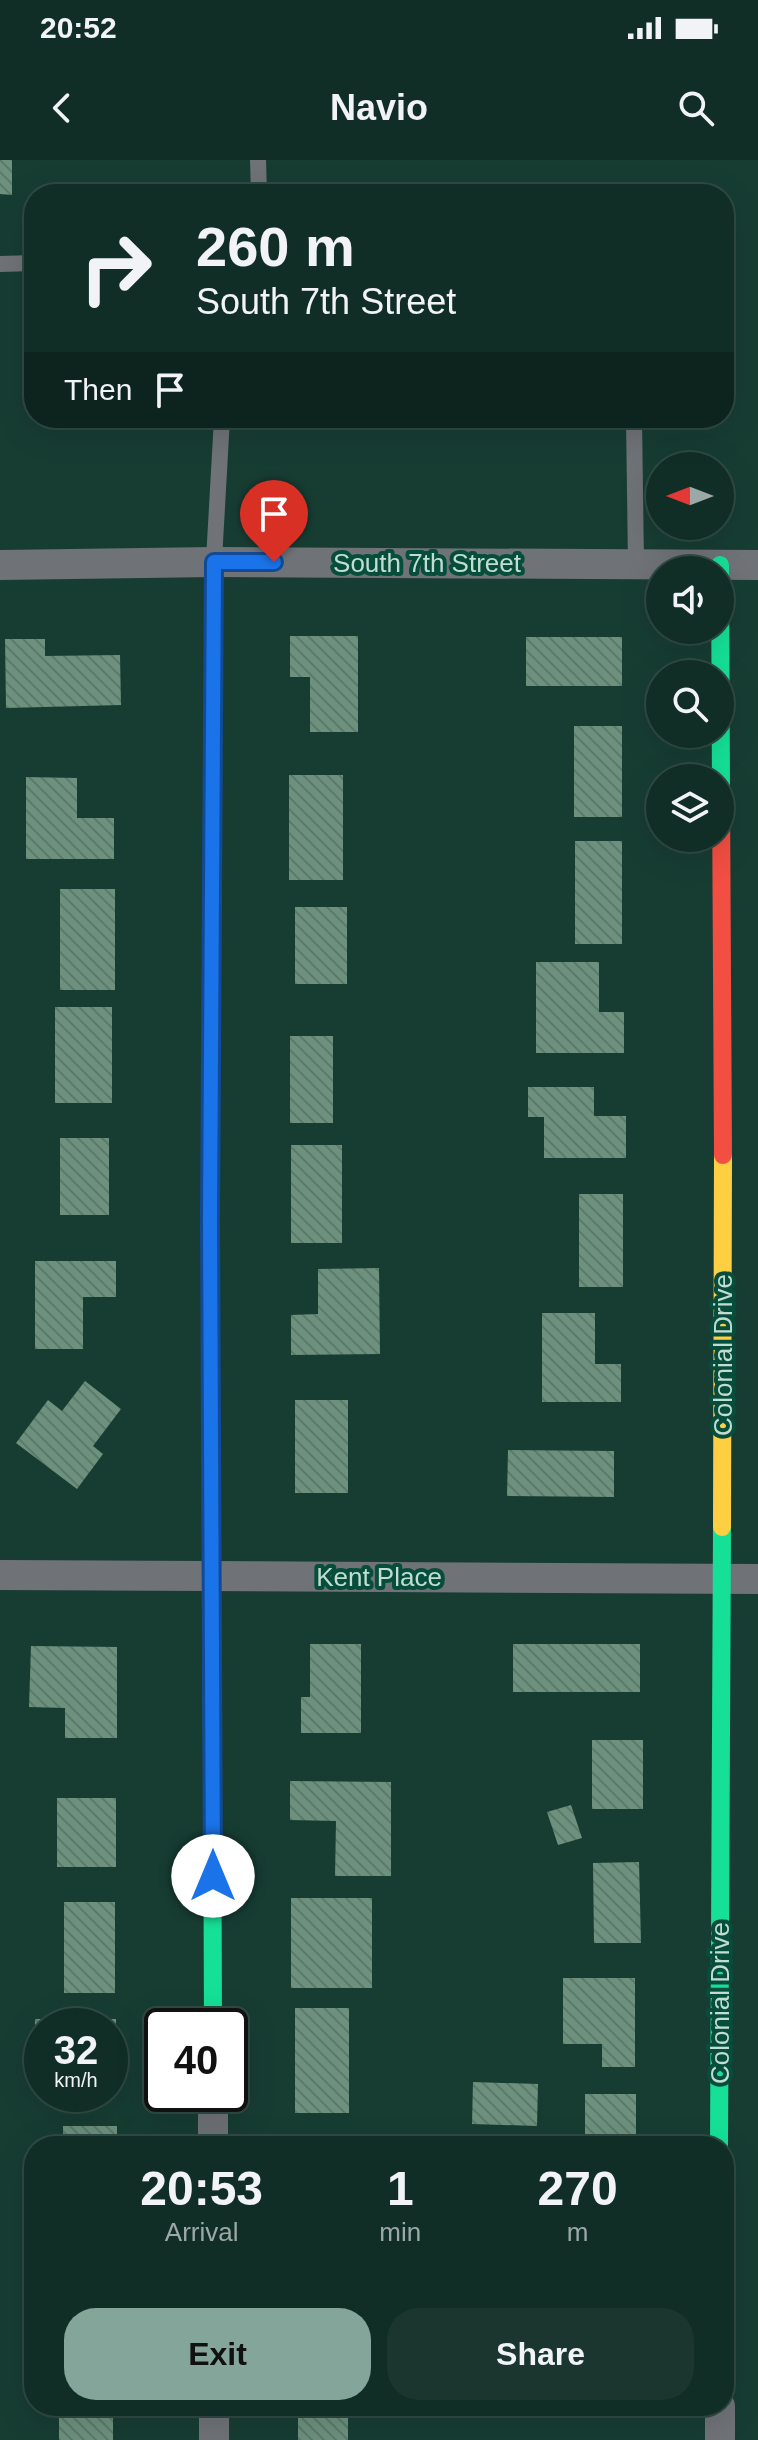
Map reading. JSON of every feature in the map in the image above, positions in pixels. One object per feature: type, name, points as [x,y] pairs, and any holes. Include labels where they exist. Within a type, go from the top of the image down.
[{"type":"street","name":"South 7th Street","points":[[0,565],[214,562],[646,564]]},
{"type":"street","points":[[213,2008],[210,1203],[214,562]]},
{"type":"street","name":"South 7th Street","points":[[734,565],[758,565]]},
{"type":"street","name":"Colonial Drive","points":[[719,2136],[723,1164],[720,644]]},
{"type":"street","name":"Kent Place","points":[[0,1575],[758,1579]]},
{"type":"street","points":[[213,2112],[213,2136]]},
{"type":"street","points":[[214,2416],[214,2440]]},
{"type":"street","points":[[720,2416],[720,2440]]},
{"type":"lane","points":[[258,160],[259,184]]},
{"type":"lane","points":[[0,264],[24,263]]},
{"type":"lane","points":[[214,562],[221,428]]},
{"type":"lane","points":[[634,428],[636,564]]},
{"type":"building","points":[[0,160],[12,160],[12,195],[0,194]]},
{"type":"building","points":[[290,636],[358,636],[358,732],[310,732],[310,677],[290,677]]},
{"type":"building","points":[[526,637],[622,637],[622,686],[526,686]]},
{"type":"building","points":[[5,639],[45,639],[45,656],[120,655],[121,705],[6,708]]},
{"type":"building","points":[[574,726],[622,726],[622,817],[574,817]]},
{"type":"building","points":[[289,775],[343,775],[343,880],[289,880]]},
{"type":"building","points":[[26,777],[77,778],[77,818],[114,818],[114,859],[26,859]]},
{"type":"building","points":[[575,841],[622,841],[622,944],[575,944]]},
{"type":"building","points":[[60,889],[115,889],[115,990],[60,990]]},
{"type":"building","points":[[295,907],[347,907],[347,984],[295,984]]},
{"type":"building","points":[[536,962],[599,962],[599,1012],[624,1012],[624,1053],[536,1053]]},
{"type":"building","points":[[55,1007],[112,1007],[112,1103],[55,1103]]},
{"type":"building","points":[[290,1036],[333,1036],[333,1123],[290,1123]]},
{"type":"building","points":[[528,1087],[594,1087],[594,1116],[626,1116],[626,1158],[544,1158],[544,1117],[528,1117]]},
{"type":"building","points":[[60,1138],[109,1138],[109,1215],[60,1215]]},
{"type":"building","points":[[291,1145],[342,1145],[342,1243],[291,1243]]},
{"type":"building","points":[[579,1194],[623,1194],[623,1287],[579,1287]]},
{"type":"building","points":[[35,1261],[116,1261],[116,1297],[83,1297],[83,1349],[35,1349]]},
{"type":"building","points":[[379,1268],[380,1354],[291,1355],[291,1315],[318,1314],[318,1269]]},
{"type":"building","points":[[542,1313],[595,1313],[595,1364],[621,1364],[621,1402],[542,1402]]},
{"type":"building","points":[[85,1381],[121,1409],[93,1446],[103,1454],[77,1489],[16,1443],[48,1400],[62,1411]]},
{"type":"building","points":[[295,1400],[348,1400],[348,1493],[295,1493]]},
{"type":"building","points":[[508,1450],[614,1451],[614,1497],[507,1496]]},
{"type":"building","points":[[310,1644],[361,1644],[361,1733],[301,1733],[301,1697],[310,1697]]},
{"type":"building","points":[[513,1644],[640,1644],[640,1692],[513,1692]]},
{"type":"building","points":[[31,1646],[117,1647],[117,1738],[65,1738],[65,1708],[29,1707]]},
{"type":"building","points":[[592,1740],[643,1740],[643,1809],[592,1809]]},
{"type":"building","points":[[290,1781],[391,1782],[391,1876],[335,1876],[336,1821],[290,1820]]},
{"type":"building","points":[[57,1798],[116,1798],[116,1867],[57,1867]]},
{"type":"building","points":[[571,1805],[582,1838],[558,1845],[547,1812]]},
{"type":"building","points":[[639,1862],[641,1943],[594,1943],[593,1863]]},
{"type":"building","points":[[291,1898],[372,1898],[372,1988],[291,1988]]},
{"type":"building","points":[[64,1902],[115,1902],[115,1993],[64,1993]]},
{"type":"building","points":[[563,1978],[635,1978],[635,2067],[602,2067],[602,2044],[563,2044]]},
{"type":"building","points":[[295,2008],[349,2008],[349,2113],[295,2113]]},
{"type":"building","points":[[473,2082],[538,2084],[537,2126],[472,2124]]},
{"type":"building","points":[[585,2094],[636,2094],[636,2136],[585,2136]]},
{"type":"building","points":[[63,2126],[117,2126],[117,2136],[63,2136]]},
{"type":"building","points":[[59,2416],[113,2416],[113,2440],[59,2440]]},
{"type":"building","points":[[298,2416],[348,2416],[348,2440],[298,2440]]},
{"type":"traffic: fast","points":[[720,644],[721,764]]},
{"type":"traffic: fast","points":[[210,1176],[213,2008]]},
{"type":"traffic: fast","points":[[719,2136],[722,1527]]},
{"type":"traffic: slow","points":[[212,929],[214,562]]},
{"type":"traffic: slow","points":[[722,1527],[723,1155]]},
{"type":"traffic: jam","points":[[721,852],[723,1155]]},
{"type":"traffic: jam","points":[[210,1176],[212,929]]},
{"type":"route","points":[[213,1876],[210,1219],[214,562],[274,562]]}]
